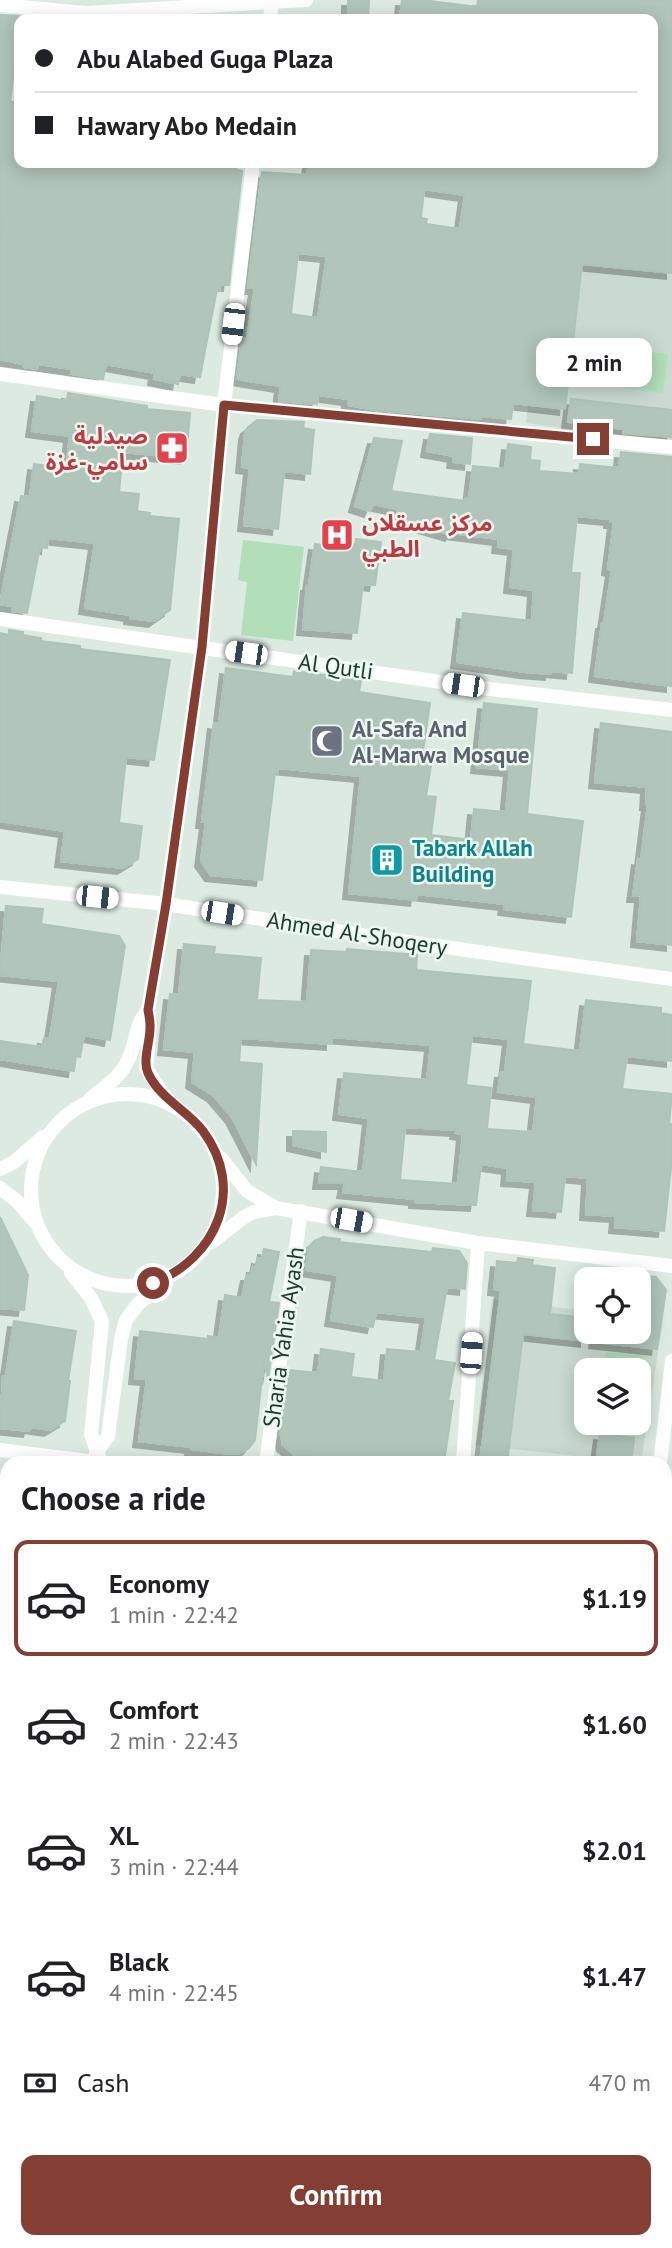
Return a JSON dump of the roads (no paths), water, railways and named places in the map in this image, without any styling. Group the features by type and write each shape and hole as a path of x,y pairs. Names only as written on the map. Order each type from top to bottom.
{"street":[{"path":"0,5 86,13 306,0"},
{"path":"252,168 224,405 202,647 166,904 148,1010 150,1026 146,1069 162,1093 200,1128 247,1191 276,1208"},
{"path":"0,374 224,405 672,447"},
{"name":"Al Qutli","path":"0,619 490,689 672,709"},
{"name":"Ahmed Al-Shoqery","path":"0,887 166,904 387,939 672,979"},
{"path":"0,1169 14,1162 119,1074 130,1058 139,1020 148,1010"},
{"path":"83,1105 106,1097 133,1094 161,1100 178,1109"},
{"path":"38,1227 31,1202 32,1173 41,1148 55,1127"},
{"path":"195,1258 216,1227 224,1198 221,1171 210,1141"},
{"path":"0,1188 18,1201 38,1227 49,1246 91,1298 102,1322 91,1434 99,1456"},
{"path":"102,1456 126,1320 138,1304 216,1238 254,1212 276,1208 301,1211 478,1243 672,1266"},
{"name":"Sharia Yahia Ayash","path":"267,1456 301,1211"},
{"path":"463,1456 478,1243"},
{"path":"59,1259 85,1277 114,1286 153,1283 176,1272"},
{"path":"661,1456 672,1361"},
{"path":"0,1450 55,1456"}],"place":[{"name":"صيدلية سامي-غزة","path":"172,448"},
{"name":"مركز عسقلان الطبي","path":"337,535"},
{"name":"Al-Safa And Al-Marwa Mosque","path":"327,741"},
{"name":"Tabark Allah Building","path":"387,860"}]}
